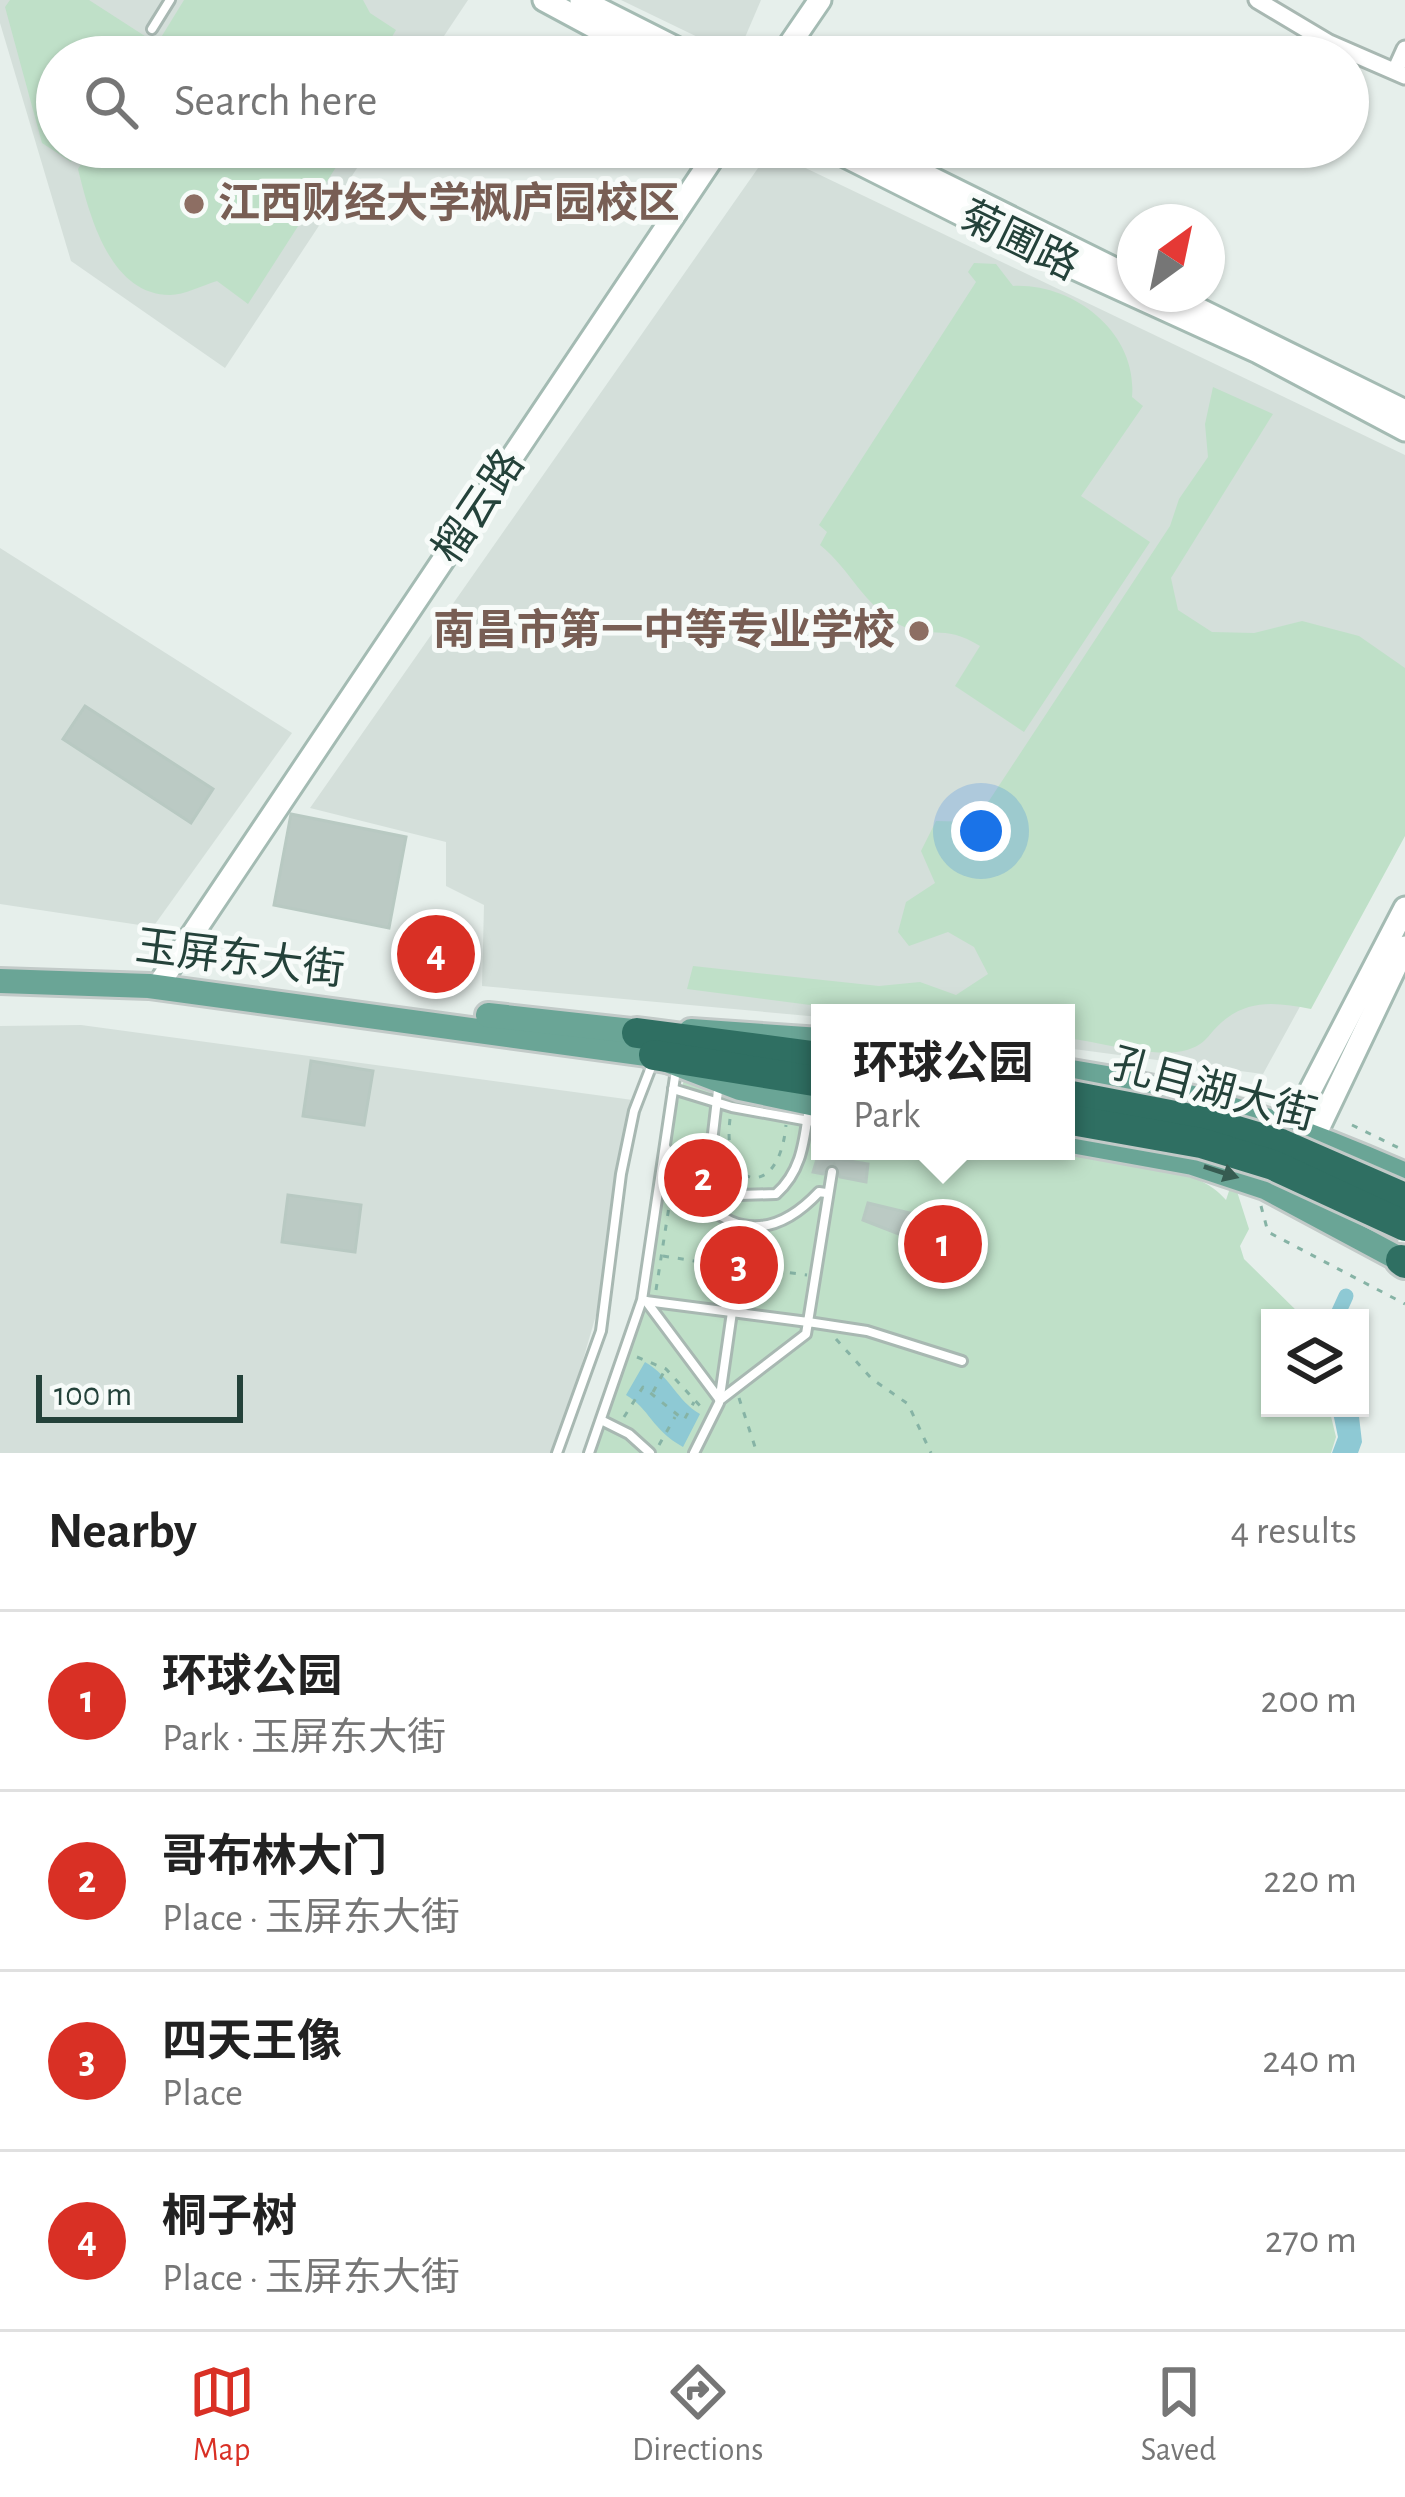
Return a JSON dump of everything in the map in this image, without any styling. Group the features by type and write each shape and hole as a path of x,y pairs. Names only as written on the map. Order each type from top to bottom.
{"highway":[{"path":"666,1057 811,1058"},
{"path":"666,1057 811,1106"},
{"name":"孔目湖大街","path":"1075,1097 1206,1122 1282,1144 1405,1198"},
{"name":"孔目湖大街","path":"1075,1121 1201,1142 1273,1165 1405,1226"}],"main road":[{"name":"玉屏东大街","path":"0,970 157,981 666,1057 717,1091 811,1106"},
{"name":"玉屏东大街","path":"0,982 157,981"},
{"name":"玉屏东大街","path":"666,1057 727,1029 811,1039"},
{"path":"1075,1073 1188,1096 1291,1126 1405,1175"},
{"path":"1075,1142 1193,1163 1265,1186 1404,1262"}],"street":[{"path":"544,0 611,36"},
{"path":"581,0 626,10 664,36"},
{"path":"780,36 803,0"},
{"path":"795,36 820,0"},
{"path":"1257,0 1317,36"},
{"path":"1369,60 1400,74 1405,49"},
{"name":"榴云路","path":"157,981 692,168"},
{"name":"榴云路","path":"157,981 706,168"},
{"name":"菊圃路","path":"869,168 1010,239 1258,352 1405,430"},
{"name":"菊圃路","path":"912,168 1117,269"},
{"path":"1204,312 1405,411"},
{"path":"1265,1186 1291,1126 1405,908"},
{"path":"1265,1186 1298,1168 1342,1087 1360,1033 1405,947"}],"lane":[{"path":"152,29 170,0"},
{"path":"589,1453 647,1301 665,1145 666,1057"},
{"path":"557,1453 601,1331 622,1174 666,1057"},
{"path":"717,1091 709,1168 715,1179 739,1195 776,1194 787,1185 811,1122"},
{"path":"665,1145 675,1167 712,1212 746,1226 783,1222 819,1192 826,1193"},
{"path":"720,1400 806,1334 832,1172"},
{"path":"647,1301 867,1331 962,1361"},
{"path":"647,1301 720,1400"},
{"path":"694,1453 720,1400 732,1312"},
{"path":"601,1420 652,1453"}],"path":[{"path":"730,1122 728,1154 733,1165 752,1175 771,1172 779,1165 785,1130"},
{"path":"1352,1125 1405,1151"},
{"path":"647,1301 661,1256 675,1167"},
{"path":"1265,1186 1261,1211 1268,1232 1405,1304"},
{"path":"745,1231 769,1248 773,1270 760,1293 734,1300 711,1287 704,1262 715,1240 745,1231"},
{"path":"661,1256 704,1262"},
{"path":"773,1270 814,1276"},
{"path":"824,1324 872,1379 908,1404 931,1453"},
{"path":"623,1356 648,1358 694,1402 714,1414"},
{"path":"653,1392 665,1371"},
{"path":"617,1428 643,1387 684,1420 694,1402"},
{"path":"735,1389 758,1453"},
{"path":"652,1453 676,1416"}],"shaded area":[{"name":"江西财经大学枫庐园校区","path":"0,0 468,0 444,36 36,36 36,144 0,23"},
{"path":"621,0 761,0 746,36 696,36"},
{"name":"江西财经大学枫庐园校区","path":"43,168 357,168 225,368 71,261"},
{"name":"南昌市第一中等专业学校","path":"758,168 806,168 1405,455 1405,815 1263,1074 1075,1049 1075,1004 811,1004 811,1016 482,986 484,905 446,886 446,842 310,808"},
{"path":"0,548 292,733 153,927 0,904"},
{"path":"81,1025 640,1101 614,1253 556,1453 0,1453 0,1026"}],"green space":[{"path":"10,0 89,0 145,36 36,36 36,121 5,7"},
{"path":"184,0 363,0 370,13 396,30 392,36 162,36"},
{"path":"335,168 248,304 217,281 170,295 131,282 105,248 78,169"},
{"path":"974,263 996,264 1013,286 1059,293 1098,317 1125,353 1132,397 1143,406 1081,496 1150,542 1024,732 955,686 980,646 955,635 910,630 887,617 820,545 827,532 819,525 976,282 968,272"},
{"path":"1213,387 1273,414 1171,578 1178,610 1212,632 1254,633 1302,621 1359,636 1405,668 1405,836 1311,1009 1276,1004 1243,1009 1194,1048 1159,1052 1075,1040 1075,1004 811,1005 687,989 693,966 879,986 920,982 956,995 988,974 974,947 948,932 909,946 898,932 906,902 935,883 921,851 936,821 975,822 1170,526 1179,499 1208,457 1205,424"},
{"path":"684,1080 739,1098 811,1111 811,1160 1075,1160 1075,1155 1098,1156 1154,1165 1198,1180 1226,1200 1233,1179 1249,1229 1240,1246 1244,1259 1295,1309 1261,1309 1261,1417 1331,1417 1336,1437 1331,1453 594,1453 648,1300 669,1134"}],"water":[{"path":"645,1362 700,1414 683,1447 626,1395"},
{"path":"1334,1417 1359,1417 1362,1442 1358,1453 1332,1453 1338,1437"}],"building":[{"path":"85,706 213,789 191,823 63,739"},
{"path":"291,814 406,837 389,928 274,905"},
{"path":"311,1061 373,1071 364,1125 303,1116"},
{"path":"817,1160 868,1164 866,1182 840,1177 834,1164 823,1174 813,1172"},
{"path":"288,1195 361,1205 355,1252 282,1242"},
{"path":"868,1203 935,1219 927,1245 863,1220"}],"waterway":[{"path":"1340,1309 1346,1296"}],"place":[{"name":"江西财经大学枫庐园校区","path":"194,204"},
{"name":"南昌市第一中等专业学校","path":"919,631"},
{"name":"桐子树","path":"436,954"},
{"name":"哥布林大门","path":"703,1178"},
{"name":"环球公园","path":"943,1244"},
{"name":"四天王像","path":"739,1265"}]}
